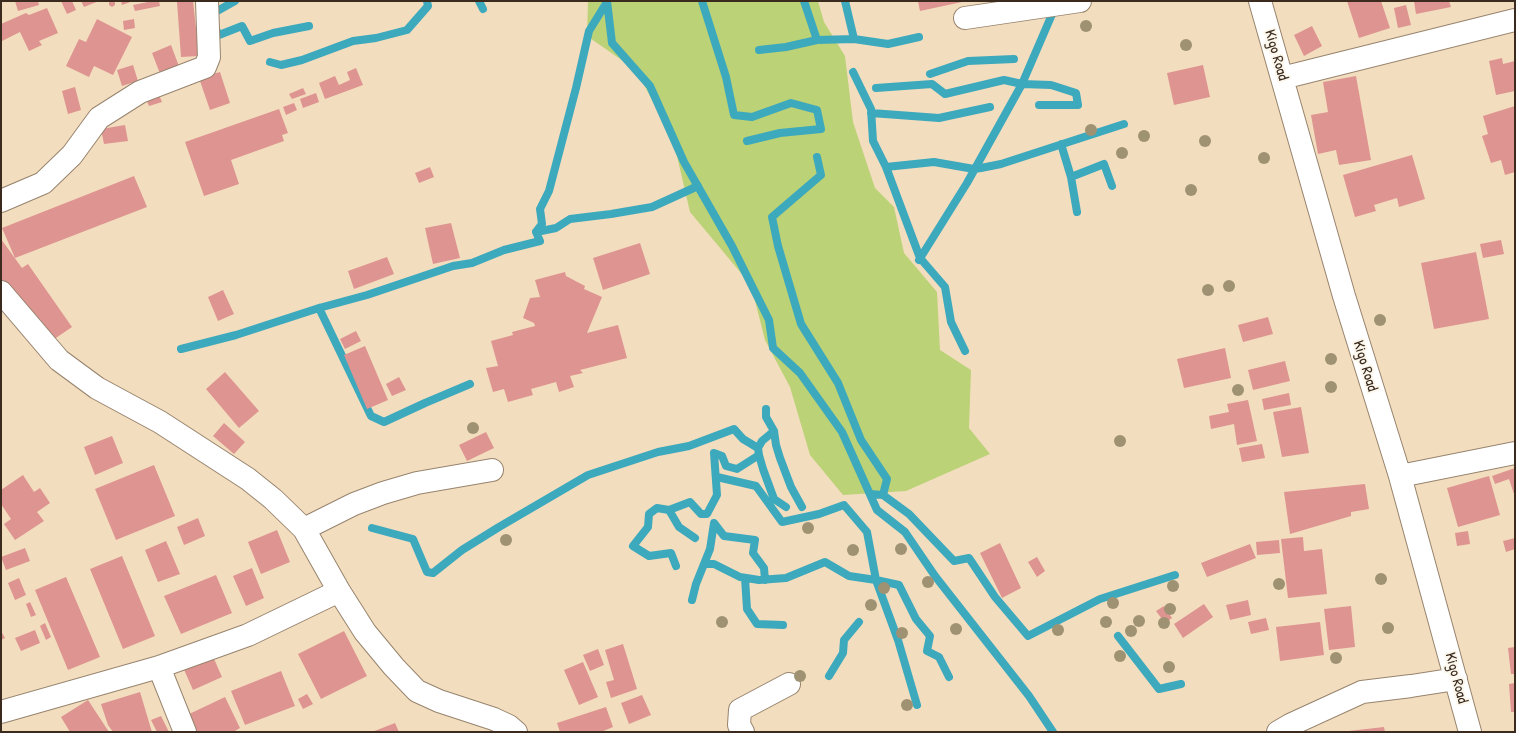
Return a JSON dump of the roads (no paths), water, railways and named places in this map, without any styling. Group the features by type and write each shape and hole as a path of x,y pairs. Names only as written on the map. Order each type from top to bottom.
{"street":[{"path":"1,201 43,183 72,155 99,118 140,92 205,67 209,57 207,1"},
{"path":"966,18 1080,1"},
{"name":"Kigo Road","path":"1260,1 1344,296 1400,476 1470,732"},
{"path":"1282,78 1515,20"},
{"path":"1,292 59,360 97,388 160,422 248,479 273,499 304,529 339,591 365,632 417,691 439,701 494,719 509,726 516,732"},
{"path":"1400,476 1515,453"},
{"path":"304,529 354,504 383,493 416,483 492,470"},
{"path":"1,712 159,667 248,635 339,591"},
{"path":"159,667 185,732"},
{"path":"1278,732 1362,692 1411,686 1456,678"},
{"path":"743,732 739,725 740,710 789,684"}],"waterway":[{"path":"210,15 235,1"},
{"path":"270,62 281,65 302,60 353,41 376,38 407,30 428,6 427,1"},
{"path":"479,1 483,9"},
{"path":"607,1 612,43 650,86 684,162 732,246 769,320 773,348 800,373 842,432 877,510 905,532 935,576 1029,696 1053,732"},
{"path":"702,1 726,77 734,115 752,117 791,103 817,110 821,129 780,133 747,141"},
{"path":"804,1 817,40"},
{"path":"845,1 854,39"},
{"path":"181,349 236,335 319,308 367,295 453,266 472,263 504,250 540,241 536,232 542,224 540,209 549,191 576,88 589,31 607,2"},
{"path":"919,260 967,183 1022,84 1053,12"},
{"path":"214,26 219,35 242,26 250,41 273,33 309,26"},
{"path":"759,50 786,47 817,40 854,39 888,44 919,37"},
{"path":"930,74 968,61 1014,59"},
{"path":"853,72 871,109 873,141 886,167 920,258 945,287 951,322 965,351"},
{"path":"876,88 932,84 945,94 1004,80 1022,84 1051,85 1076,93 1078,105 1039,105"},
{"path":"871,113 939,118 990,107"},
{"path":"886,167 934,162 974,169 981,168 1001,164 1124,124"},
{"path":"1061,144 1071,177 1077,212"},
{"path":"817,157 821,175 772,217 778,246 801,324 838,383 861,440 887,479 883,495"},
{"path":"1071,177 1104,164 1112,186"},
{"path":"536,232 556,228 570,219 652,207 698,186"},
{"path":"319,308 371,416 384,422 470,384"},
{"path":"766,409 766,417 774,431 780,458 791,487 802,507"},
{"path":"372,528 413,539 427,572 433,573 462,550 588,475 658,452 689,446 734,429 743,439 758,448"},
{"path":"676,566 671,553 649,556 633,546 648,527 649,514 657,508 669,510 690,502 701,514 707,514 717,495 714,453 722,456 726,466 737,469 759,455 758,448 762,441 774,431"},
{"path":"759,455 774,499 786,507"},
{"path":"717,477 756,486 782,522 819,514 844,505 867,532 876,580 898,640 917,705"},
{"path":"870,494 883,495 909,514 954,561 969,558 995,597 1028,636 1100,599 1175,575"},
{"path":"669,510 679,527 695,538"},
{"path":"692,600 696,584 710,549 714,523 724,536 755,540 753,553 764,568 765,580"},
{"path":"704,564 714,564 740,577 759,580 786,578 825,562 849,576 899,585 916,619 930,636 927,651 939,657 949,677"},
{"path":"745,578 747,609 757,624 783,625"},
{"path":"829,676 843,653 844,640 859,622"},
{"path":"1118,636 1159,689 1181,684"}]}
